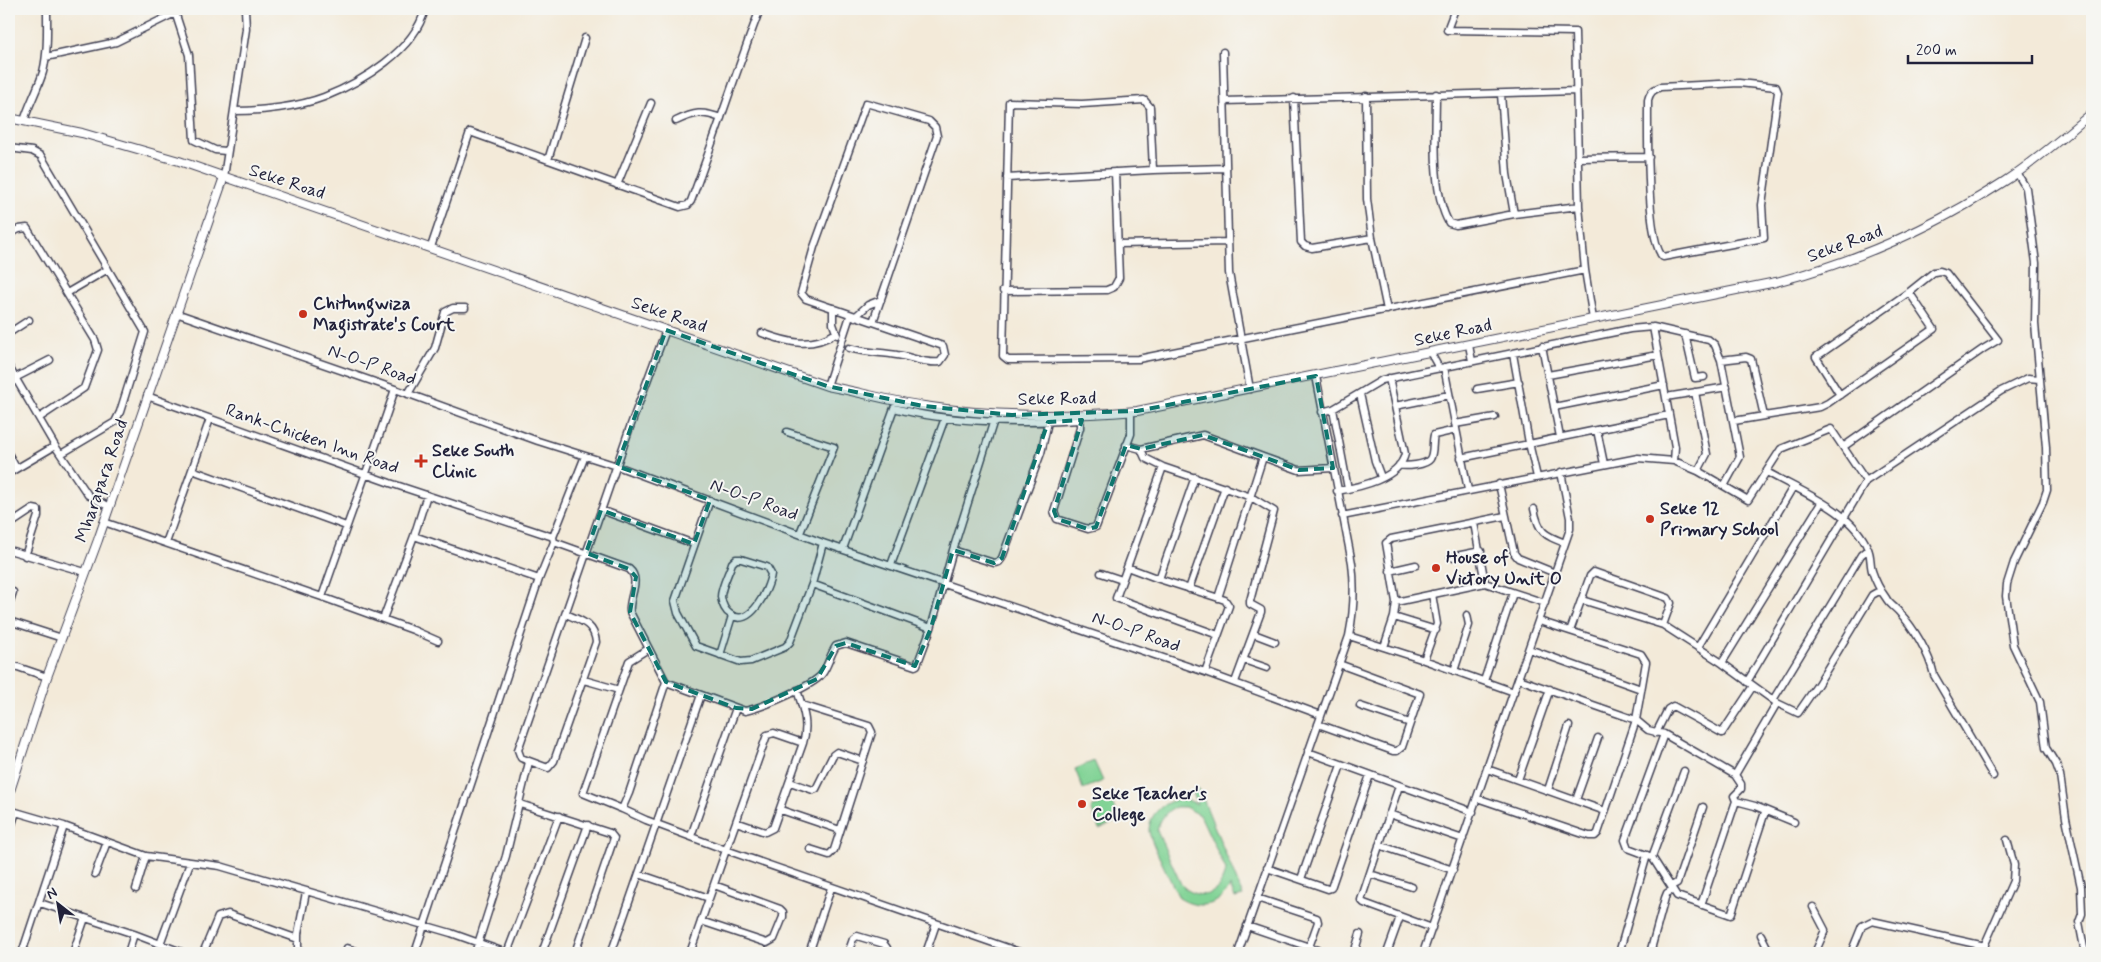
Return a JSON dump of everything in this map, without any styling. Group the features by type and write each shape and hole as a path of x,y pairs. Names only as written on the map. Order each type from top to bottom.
{"main road":[{"name":"Seke Road","path":"9,118 101,138 179,161 827,386 942,408 1012,415 1057,416 1137,411 1776,282 1816,272 1915,233 1952,214 2017,173 2092,113"},
{"name":"Mharapara Road","path":"9,794 224,177"}],"street":[{"path":"24,121 29,103 42,74 46,57 47,9"},
{"path":"224,177 226,151 246,29 245,9"},
{"path":"234,111 262,111 323,97 359,80 399,51 417,31 422,22 425,9"},
{"path":"431,248 470,132 680,207 688,205 760,9"},
{"path":"1454,9 1447,30 1575,32 1579,206 1585,270 1593,319"},
{"path":"46,57 116,42 174,11 189,54 194,140 215,150 226,151"},
{"path":"548,160 585,38"},
{"path":"1223,52 1227,242 1230,285 1250,389"},
{"path":"1739,83 1776,87 1778,92 1762,205 1764,238 1666,258 1663,257 1658,251 1654,228 1649,157 1648,100 1653,90 1660,87 1739,83"},
{"path":"1225,101 1575,91"},
{"path":"1436,94 1438,184 1449,223 1456,225 1514,214 1579,206"},
{"path":"1501,94 1507,174 1514,214"},
{"path":"1366,96 1367,194 1372,238 1387,310"},
{"path":"1294,98 1301,242 1305,246 1312,248 1372,238"},
{"path":"1153,170 1150,107 1144,100 1082,104 1009,102 1002,353 1008,360 1138,359 1585,270"},
{"path":"617,185 651,103"},
{"path":"849,348 870,353 896,355 931,363 940,362 944,359 945,349 943,346 853,316 803,297 801,290 866,103 929,121 935,127 937,136 873,322"},
{"path":"676,121 698,112 706,112 721,118"},
{"path":"9,148 32,151 41,156 145,332 120,412 115,422 61,454"},
{"path":"1577,158 1649,157"},
{"path":"1007,178 1226,168"},
{"path":"1003,291 1107,290 1114,287 1119,278 1115,172"},
{"path":"2017,173 2026,188 2036,263 2035,324 2046,447 2047,490 2014,562 2007,584 2006,596 2013,644 2040,702 2046,748 2056,764 2060,775 2066,818 2081,887 2082,914 2079,922 2085,953"},
{"path":"9,234 19,229 27,228 95,340 98,350 84,388 39,418"},
{"path":"1118,244 1227,242"},
{"path":"67,294 108,269"},
{"path":"1840,395 1816,357 1910,292 1934,272 1946,273 1998,340 1843,447"},
{"path":"1734,421 1820,407 1840,395 1934,328 1910,292"},
{"path":"827,386 841,343 853,316 868,305 881,300"},
{"path":"408,394 436,348 446,312 453,308 465,308"},
{"path":"832,308 836,334 841,343"},
{"name":"N-O-P Road","path":"176,313 538,441 617,466 823,543 1234,682 1321,715"},
{"path":"9,333 29,320"},
{"path":"1652,327 1675,447 1674,461"},
{"path":"1322,412 1333,409 1379,381 1389,378 1513,354 1542,346 1630,329 1652,327 1712,342 1721,360 1740,457 1724,486"},
{"path":"566,614 590,625 595,633 596,642 584,680 552,764 548,768 521,758 518,750 666,330"},
{"path":"762,333 781,340 805,344 815,343 836,334"},
{"path":"1685,334 1695,378 1704,377"},
{"path":"1468,345 1472,361"},
{"path":"1542,346 1560,437"},
{"path":"1430,352 1441,367 1449,395 1468,490"},
{"path":"1513,354 1537,477"},
{"path":"1548,375 1658,354"},
{"path":"1721,360 1746,357 1751,359 1764,416"},
{"path":"15,378 50,360"},
{"path":"9,367 55,446 88,495 109,508"},
{"path":"1238,953 1349,636 1354,606 1352,563 1316,376"},
{"path":"1337,491 1371,484 1399,466 1405,454 1389,378"},
{"path":"1765,812 1730,915 1677,896 1649,856 1628,848 1625,840 1668,709 1673,706 1722,733 1866,481 2001,391 2028,378 2039,380"},
{"path":"1477,389 1519,382"},
{"path":"1554,407 1664,385"},
{"path":"1666,397 1726,387"},
{"path":"322,597 346,526 367,474 395,389"},
{"path":"1696,392 1707,454 1698,471"},
{"path":"1360,394 1374,461 1382,477"},
{"path":"1395,406 1449,395"},
{"name":"Rank-Chicken Inn Road","path":"147,396 553,539 629,569 633,572 635,579 629,605 630,612 648,649"},
{"path":"843,549 894,408 945,418 1048,422 1080,420 1080,428 1054,511 1057,519 1088,529 1096,526 1131,434 1131,416"},
{"path":"1333,409 1348,489"},
{"path":"1462,458 1669,415"},
{"path":"1399,466 1428,460 1431,457 1434,435 1455,427 1495,417"},
{"path":"891,565 945,418"},
{"path":"166,543 210,419"},
{"path":"994,420 953,550 931,628 917,665 915,666 846,643 836,646 820,676 797,690 752,710 745,711 666,682 648,649 629,661 583,793 622,808 646,820 656,822 726,850 1022,953"},
{"path":"953,550 994,563 999,562 1002,558 1041,453 1048,422"},
{"path":"1342,516 1638,458 1674,461 1698,471 1748,500 1781,448 1831,429 1866,481"},
{"path":"1597,430 1604,464"},
{"path":"787,432 834,447 800,533"},
{"path":"1126,445 1140,449 1203,435 1299,470 1333,468"},
{"path":"9,473 55,446"},
{"path":"1140,449 1145,458 1163,467 1225,487 1272,508 1274,513 1250,601 1250,604 1261,610 1261,612 1234,682"},
{"path":"9,455 16,468"},
{"path":"415,953 539,579 585,456"},
{"path":"1218,598 1263,457"},
{"path":"1163,467 1116,598 1218,635"},
{"path":"192,470 346,526"},
{"path":"1423,953 1566,543 1570,524 1561,472"},
{"path":"1767,472 1845,517 1858,532 1868,550 1872,570 1886,600 1899,611 1917,638 1932,665 1934,675 1994,776"},
{"path":"1159,579 1195,477"},
{"path":"1499,484 1512,548 1518,558 1555,573"},
{"path":"1190,590 1225,487"},
{"path":"1698,647 1793,487"},
{"path":"383,619 427,495"},
{"path":"710,500 676,596 676,607 696,646 741,662 748,662 785,647 792,638 812,584 823,543"},
{"path":"1722,663 1821,503"},
{"path":"9,525 33,509 38,510 38,516 25,556"},
{"path":"1534,509 1538,526 1545,535 1566,543"},
{"path":"601,510 694,544"},
{"path":"1384,647 1394,616 1396,602 1385,546 1388,540 1505,516"},
{"path":"104,522 322,597 438,641"},
{"path":"1474,523 1485,583"},
{"path":"414,536 539,579"},
{"path":"9,550 85,572"},
{"path":"1735,775 1775,702 1861,555 1868,550"},
{"path":"1451,557 1480,551"},
{"path":"741,559 767,567 771,572 771,577 757,608 747,616 732,616 724,606 721,595 734,561 741,559"},
{"path":"1390,571 1416,565"},
{"path":"1127,567 1190,590 1225,600 1229,606 1204,672"},
{"path":"1570,631 1593,572 1668,598 1671,603 1663,625"},
{"path":"1101,573 1122,580"},
{"path":"1396,602 1485,583 1546,602"},
{"path":"812,584 931,628"},
{"path":"1582,600 1663,625 1722,663 1775,702 1798,713 1818,684 1872,595 1881,590"},
{"path":"9,604 13,592"},
{"path":"1484,681 1513,593"},
{"path":"1424,660 1436,630 1437,620 1432,594"},
{"path":"1454,671 1469,625 1467,615"},
{"path":"720,655 732,616"},
{"path":"1394,616 1436,630"},
{"path":"9,621 62,638"},
{"path":"1477,798 1592,837 1598,833 1636,720 1646,662 1643,656 1539,621"},
{"path":"1254,634 1275,642"},
{"path":"1349,636 1514,692"},
{"path":"1529,649 1641,689"},
{"path":"1244,660 1266,668"},
{"path":"9,664 48,678"},
{"path":"1318,724 1397,751 1402,747 1420,694 1339,664"},
{"path":"1519,679 1636,720 1648,730 1660,734 1735,775 1741,784 1741,789 1734,796 1736,802 1701,905"},
{"path":"584,680 618,690"},
{"path":"622,808 629,793 666,682"},
{"path":"1518,780 1550,689"},
{"path":"736,822 768,832 773,828 781,810 807,730 797,690"},
{"path":"613,953 613,948 701,695"},
{"path":"802,705 869,726 872,736 834,850 830,854 810,849"},
{"path":"1360,706 1410,723"},
{"path":"691,836 736,708"},
{"path":"1548,790 1569,726"},
{"path":"690,953 767,735 774,733 804,743"},
{"path":"1576,800 1598,738"},
{"path":"790,782 813,790 816,789 833,756 837,752 863,761"},
{"path":"1308,752 1473,812"},
{"path":"475,953 480,942 520,804 529,762"},
{"path":"1301,879 1342,765"},
{"path":"1487,769 1605,811"},
{"path":"1619,953 1649,856 1684,771"},
{"path":"1267,868 1328,889 1333,885 1370,776"},
{"path":"1399,786 1361,898 1362,902 1432,928"},
{"path":"1736,802 1755,806 1765,812 1794,822"},
{"path":"520,804 588,825 610,833 614,838 574,953"},
{"path":"1650,953 1665,898 1677,883 1703,807"},
{"path":"9,810 64,826 146,856 220,866 480,942 507,953 559,816"},
{"path":"781,810 840,830"},
{"path":"9,833 16,812"},
{"path":"1389,814 1463,839"},
{"path":"542,953 588,825"},
{"path":"22,953 64,826"},
{"path":"1981,953 2014,881 2014,865 2007,840"},
{"path":"95,874 106,842"},
{"path":"1379,845 1453,870"},
{"path":"136,889 146,856"},
{"path":"160,944 190,863"},
{"path":"639,874 709,898"},
{"path":"1370,874 1412,888"},
{"path":"701,921 767,943 774,940 784,917 780,909 714,886"},
{"path":"809,953 831,888"},
{"path":"298,953 298,939 306,892"},
{"path":"1258,898 1316,918 1318,922 1309,947"},
{"path":"40,903 134,934 184,953"},
{"path":"1813,907 1825,930 1815,953"},
{"path":"203,953 218,917 228,914 298,939"},
{"path":"1387,953 1400,917"},
{"path":"73,953 85,918"},
{"path":"1851,953 1862,926 1872,921 1985,946"},
{"path":"926,953 936,924"},
{"path":"1247,926 1327,953"},
{"path":"128,953 134,934"},
{"path":"1354,953 1360,934"},
{"path":"1761,935 1770,953"},
{"path":"848,953 854,938 858,936 884,944 887,948 887,953"},
{"path":"1000,953 1002,946"},
{"path":"347,948 362,953"}],"highlighted area":[{"path":"666,330 827,386 923,406 1012,415 1137,411 1316,376 1333,468 1299,470 1203,435 1141,449 1126,445 1096,527 1088,529 1057,519 1054,511 1082,420 1048,422 1002,558 994,563 953,550 931,628 915,666 846,643 836,646 817,679 752,709 736,708 666,682 630,612 636,577 629,569 586,553 601,510 694,544 710,500 617,466"}],"green space":[{"path":"1094,761 1103,781 1083,789 1075,769"},
{"path":"1199,789 1243,896 1235,898 1230,886 1226,893 1214,902 1201,905 1186,902 1179,898 1162,863 1150,836 1149,827 1151,820 1161,807 1172,801 1184,800 1197,804 1193,792","holes":["1176,807 1185,807 1200,815 1226,870 1222,882 1216,889 1206,895 1196,894 1181,884 1157,831 1166,813"]},
{"path":"1111,800 1119,820 1099,829 1091,808"}],"place":[{"name":"Chitungwiza Magistrate's Court","path":"303,314"},
{"name":"Seke South Clinic","path":"421,461"},
{"name":"Seke 12 Primary School","path":"1650,519"},
{"name":"House of Victory Unit O","path":"1436,568"},
{"name":"Seke Teacher's College","path":"1082,804"}]}
